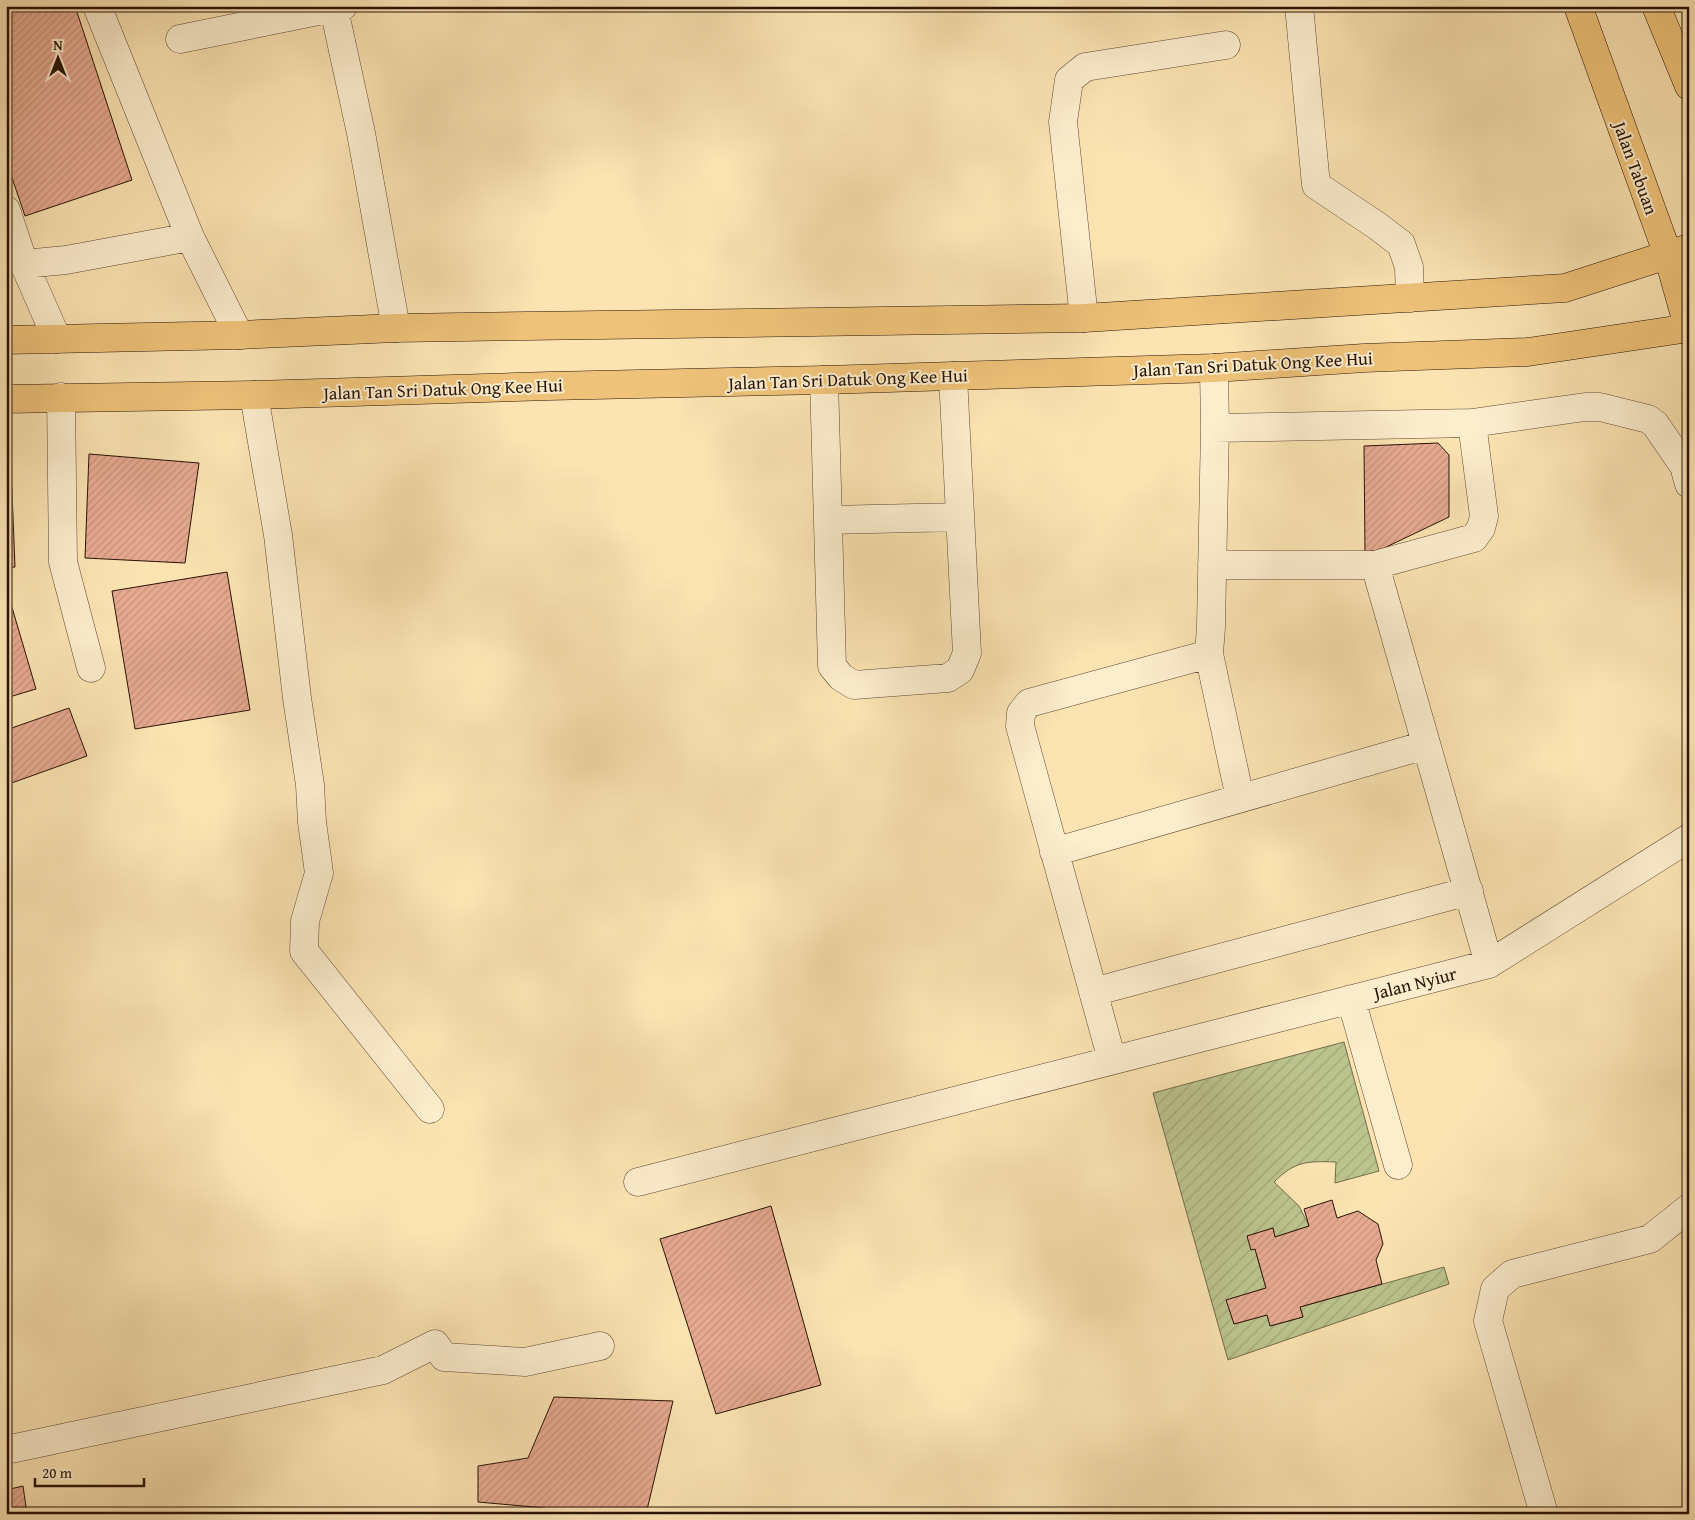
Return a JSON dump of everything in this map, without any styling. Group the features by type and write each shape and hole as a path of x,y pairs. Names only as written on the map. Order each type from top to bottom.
{"main road":[{"name":"Jalan Tabuan","path":"1578,6 1678,252 1689,329"},
{"path":"1656,6 1688,80"},
{"path":"6,340 239,335 396,328 1084,318 1565,288 1678,252"},
{"name":"Jalan Tan Sri Datuk Ong Kee Hui","path":"6,399 254,395 1214,368 1364,358 1528,352 1689,329"}],"street":[{"path":"97,6 190,238 239,335"},
{"path":"1299,6 1316,185 1401,244 1409,267 1410,298"},
{"path":"180,39 339,7 396,328"},
{"path":"1084,318 1062,122 1069,80 1085,67 1226,45"},
{"path":"6,210 24,264 57,339"},
{"path":"24,264 66,260 190,238"},
{"path":"1214,368 1216,428 1209,654 1240,798"},
{"path":"824,380 832,666 841,677 854,685 948,678 960,670 967,653 952,376"},
{"path":"254,395 278,535 297,698 310,785 312,822 319,873 305,921 304,951 430,1110"},
{"path":"61,397 64,562 91,668"},
{"path":"1216,428 1472,423 1585,407 1600,407 1648,419 1655,424 1684,466 1689,484"},
{"path":"1212,565 1375,565 1474,538 1481,528 1484,516 1472,423"},
{"path":"828,520 960,517"},
{"path":"1375,565 1489,964"},
{"path":"1112,1060 1020,726 1021,713 1029,704 1209,654"},
{"path":"1054,852 1426,745"},
{"name":"Jalan Nyiur","path":"638,1182 1489,964 1689,838"},
{"path":"1093,992 1469,892"},
{"path":"1351,999 1398,1165"},
{"path":"1544,1514 1488,1322 1495,1289 1512,1274 1650,1239 1689,1208"},
{"path":"6,1450 383,1370 435,1344 444,1357 525,1362 600,1346"}],"green space":[{"path":"1344,1042 1379,1171 1335,1183 1336,1162 1309,1162 1288,1170 1274,1182 1299,1206 1309,1226 1275,1237 1273,1228 1247,1236 1255,1249 1266,1288 1227,1300 1234,1324 1267,1315 1271,1326 1303,1317 1300,1307 1444,1267 1449,1284 1228,1360 1153,1093"}],"building":[{"path":"6,6 75,6 132,180 25,216 6,160"},
{"path":"6,440 10,440 15,567 6,568"},
{"path":"1438,443 1449,455 1449,517 1380,550 1365,552 1364,446"},
{"path":"89,454 199,463 185,563 85,558"},
{"path":"227,572 250,710 135,729 112,591"},
{"path":"11,604 36,689 6,698 6,605"},
{"path":"69,708 87,756 6,785 6,730"},
{"path":"1332,1200 1337,1218 1358,1211 1378,1224 1383,1244 1376,1260 1382,1284 1300,1307 1303,1317 1270,1326 1267,1315 1234,1324 1226,1300 1266,1288 1255,1249 1251,1250 1247,1236 1273,1228 1275,1237 1309,1226 1304,1209"},
{"path":"771,1206 821,1385 716,1414 660,1239"},
{"path":"554,1397 673,1401 646,1514 543,1514 545,1508 478,1502 478,1466 528,1458"},
{"path":"23,1486 27,1514 6,1514 6,1490"}]}
